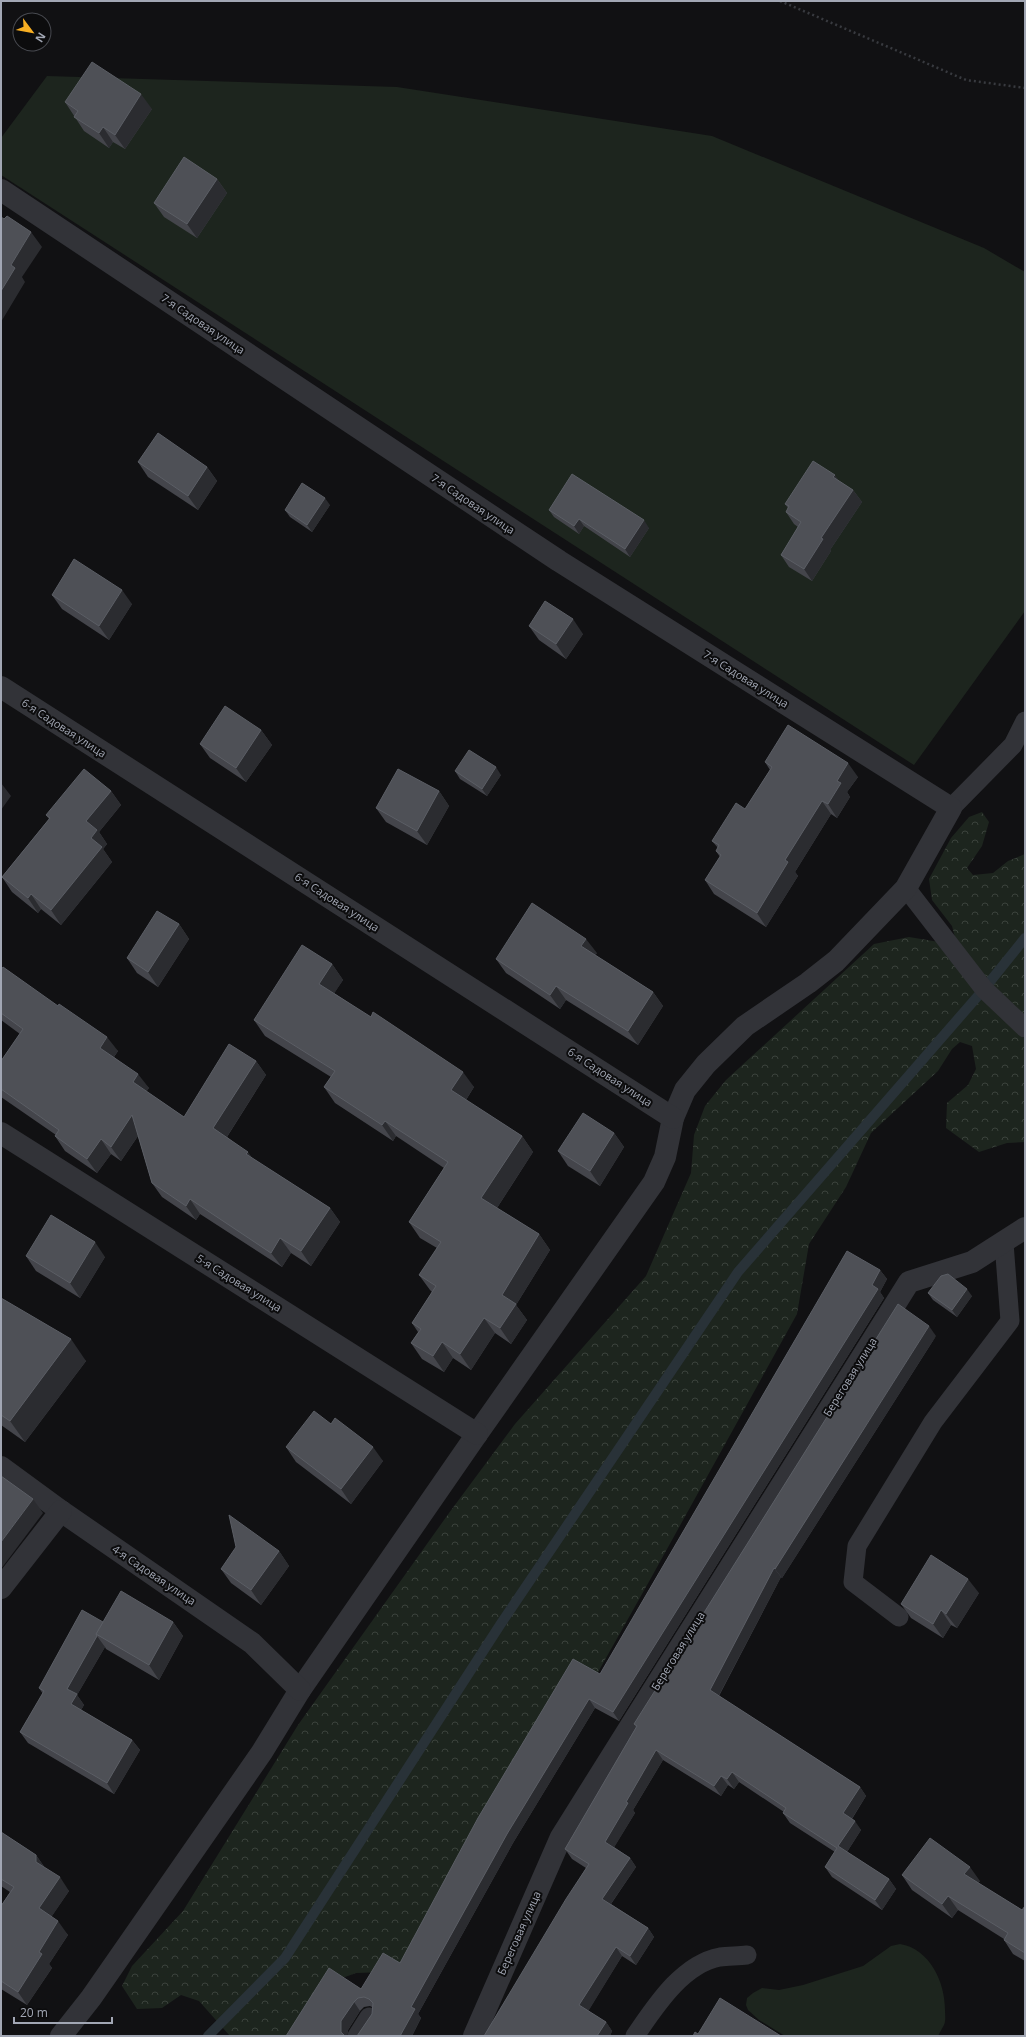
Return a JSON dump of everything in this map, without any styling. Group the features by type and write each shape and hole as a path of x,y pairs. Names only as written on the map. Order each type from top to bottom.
{"street":[{"name":"7-я Садовая улица","path":"1,190 559,561 951,808"},
{"name":"6-я Садовая улица","path":"1,687 673,1118"},
{"path":"61,2036 91,1998 262,1752 300,1690 654,1182 665,1157 673,1118 685,1090 706,1064 745,1026 808,983 836,961 906,888 951,808"},
{"name":"5-я Садовая улица","path":"1,1132 477,1434"},
{"path":"1004,1243 1025,1228"},
{"name":"Береговая улица","path":"474,2036 561,1837 909,1282 972,1262 1004,1243"},
{"name":"4-я Садовая улица","path":"1,1467 61,1511 252,1643 300,1690"},
{"path":"1,1588 61,1511"}],"lane":[{"path":"951,808 1013,745 1025,721"},
{"path":"906,888 984,989 1025,1028"},
{"path":"899,1617 853,1582 857,1546 933,1422 1010,1321 1004,1243"},
{"path":"635,2036 661,1997 689,1970 718,1958 748,1955"},
{"path":"357,2036 369,2016"}],"path":[{"path":"780,1 966,80 1025,88"}],"green space":[{"path":"47,76 397,87 712,136 984,248 1025,272 1025,611 914,765 1,175 1,138"},
{"path":"982,812 989,822 982,846 967,868 973,875 993,873 1008,861 1025,854 1025,1017 1015,1030 1025,1039 1025,1142 1007,1143 979,1152 946,1128 947,1103 968,1085 976,1069 972,1046 960,1042 952,1049 938,1071 871,1133 846,1187 809,1244 797,1314 651,1578 570,1722 411,1958 384,1972 356,1973 318,1987 325,2036 230,2036 199,2001 181,1995 162,2008 137,2009 122,1986 132,1966 183,1911 298,1725 449,1513 515,1424 646,1276 691,1173 694,1135 705,1106 726,1080 874,944 909,937 957,945 952,926 932,900 929,879 951,838 969,817"},
{"path":"900,1944 911,1947 920,1952 934,1968 939,1978 944,1999 945,2022 938,2036 785,2036 759,2020 748,2010 746,2005 747,1998 762,1988 779,1990 803,1985 863,1966 891,1946"}],"building":[{"path":"92,62 141,94 115,135 103,127 99,133 74,117 78,111 65,102"},
{"path":"184,157 217,179 187,224 154,203"},
{"path":"7,216 31,232 11,265 15,268 1,291 1,217 4,219"},
{"path":"158,433 207,467 188,496 138,462"},
{"path":"813,461 835,475 833,477 853,490 821,538 823,539 804,569 781,555 801,522 786,512 789,506 785,504"},
{"path":"572,474 644,520 625,549 579,519 574,526 549,510"},
{"path":"302,483 325,498 307,525 285,510"},
{"path":"74,559 122,590 99,626 52,595"},
{"path":"545,601 573,619 556,644 529,626"},
{"path":"225,706 261,730 236,768 200,744"},
{"path":"788,725 848,763 837,781 841,783 828,804 822,801 785,860 788,862 757,913 705,880 721,855 716,851 719,845 712,841 736,803 745,809 772,767 765,762"},
{"path":"469,750 496,767 482,789 455,771"},
{"path":"84,769 111,791 86,821 97,830 91,838 102,847 51,910 31,894 28,898 2,877 50,818 46,815"},
{"path":"398,769 439,791 417,831 376,808"},
{"path":"532,903 586,939 581,946 653,992 628,1031 556,986 550,995 496,959"},
{"path":"157,911 179,924 148,972 127,958"},
{"path":"302,945 332,964 319,984 371,1017 373,1012 463,1072 451,1090 522,1136 481,1198 539,1234 502,1295 516,1304 500,1328 484,1318 460,1354 442,1342 433,1356 411,1343 421,1329 412,1323 436,1286 419,1275 441,1242 409,1222 448,1162 385,1121 382,1125 324,1087 335,1071 254,1020"},
{"path":"3,967 58,1006 59,1004 107,1037 100,1048 138,1074 133,1082 184,1117 229,1044 256,1061 213,1128 248,1152 246,1154 330,1208 301,1251 280,1238 271,1253 190,1199 186,1206 152,1183 132,1115 111,1147 101,1139 87,1159 55,1136 59,1130 1,1089 1,1061 23,1029 1,1013 1,970"},
{"path":"583,1113 614,1133 590,1171 558,1151"},
{"path":"51,1215 95,1242 70,1283 26,1256"},
{"path":"847,1251 880,1270 872,1285 878,1289 613,1712 589,1699 507,1834 411,2007 415,2009 400,2036 357,2036 372,2014 373,2003 364,1997 358,1998 354,2002 341,2021 341,2032 345,2036 286,2036 329,1968 361,1989 383,1953 400,1963 478,1818 573,1659 600,1674"},
{"path":"948,1274 967,1289 952,1310 928,1293 941,1276"},
{"path":"1,1298 71,1339 10,1421 1,1415"},
{"path":"898,1304 929,1326 775,1569 774,1568 710,1690 860,1787 843,1813 855,1821 838,1846 889,1879 875,1900 825,1867 837,1848 783,1813 786,1808 732,1772 727,1779 721,1776 714,1786 656,1750 626,1802 628,1803 605,1842 630,1858 602,1899 648,1928 630,1956 616,1947 579,2005 606,2022 597,2036 484,2036 566,1899 589,1864 565,1849 637,1726 634,1724"},
{"path":"314,1411 331,1424 335,1418 373,1447 341,1489 286,1447"},
{"path":"1,1476 33,1499 1,1542"},
{"path":"229,1515 279,1551 251,1590 221,1569 236,1547"},
{"path":"931,1555 968,1579 946,1614 941,1610 933,1624 901,1604"},
{"path":"121,1591 173,1622 149,1665 96,1634"},
{"path":"82,1610 103,1622 96,1634 97,1636 67,1689 77,1694 71,1704 132,1740 107,1783 20,1732 44,1691 39,1688"},
{"path":"1,1832 36,1855 36,1862 60,1877 39,1908 58,1921 39,1952 42,1954 18,1992 1,1981 1,1906 14,1887 1,1879"},
{"path":"930,1838 970,1867 964,1874 1022,1910 1025,1906 1025,1953 1004,1940 1008,1933 948,1896 942,1904 902,1875"},
{"path":"720,1998 781,2036 693,2036 695,2032 698,2034"}],"waterway":[{"path":"208,2036 285,1958 500,1625 738,1272 984,989 1025,938"}]}
